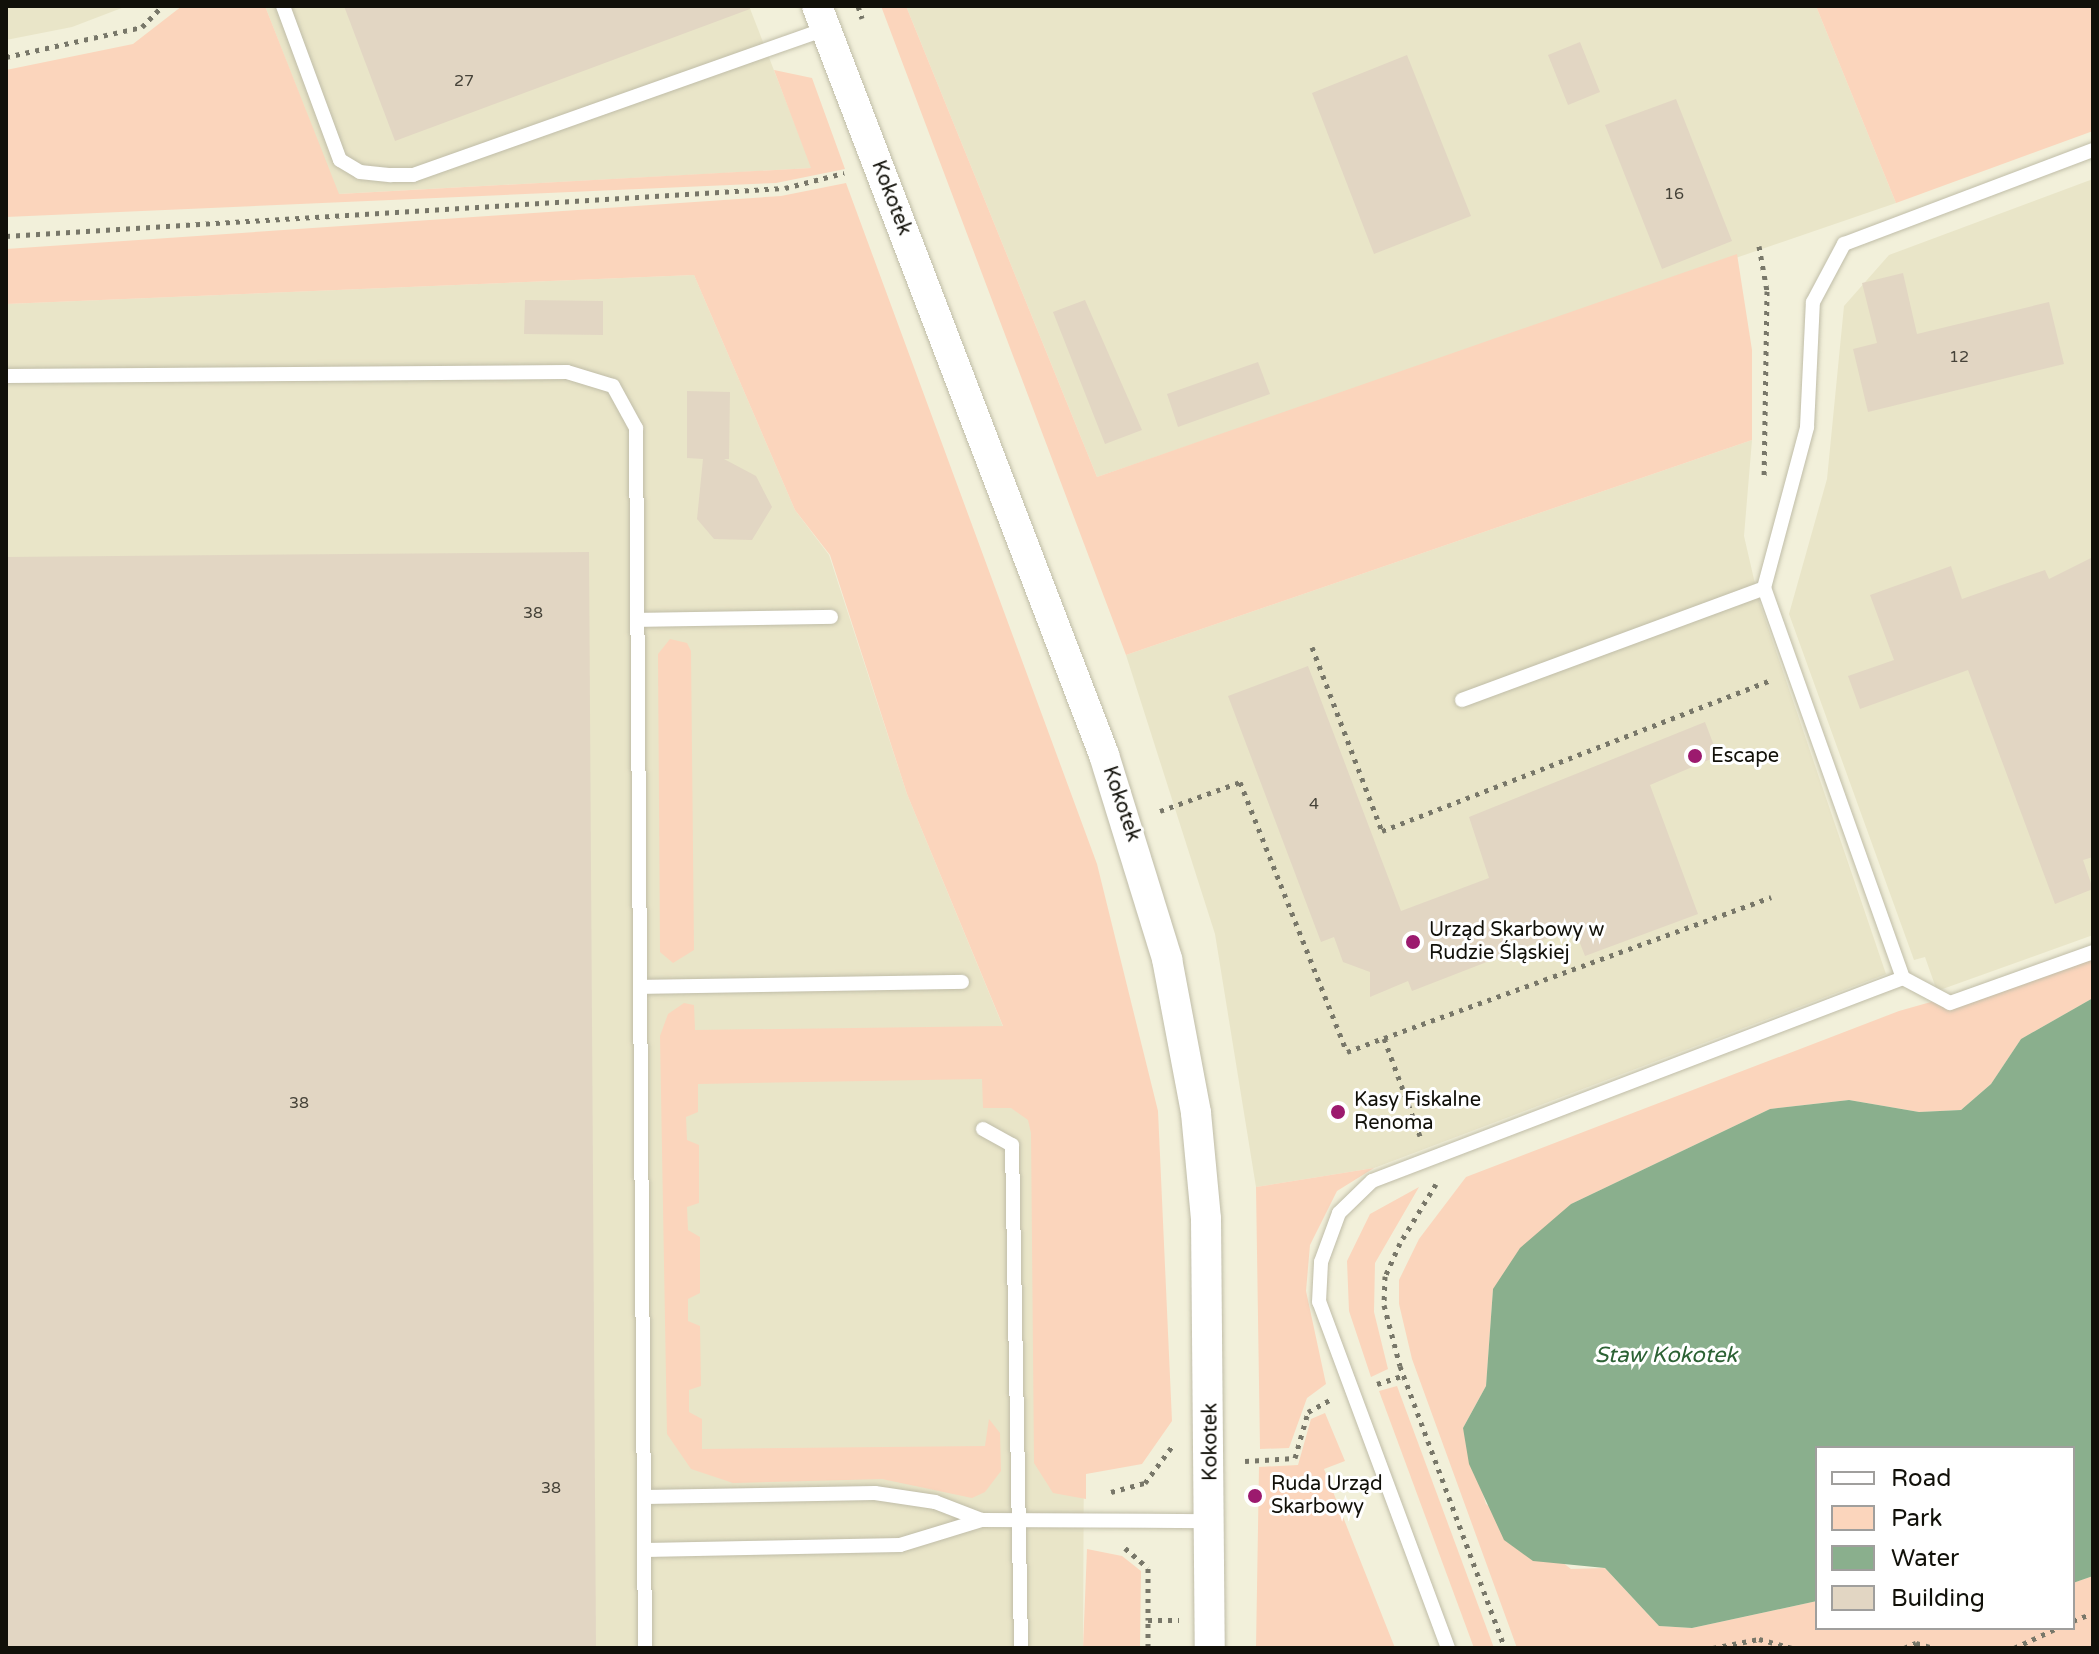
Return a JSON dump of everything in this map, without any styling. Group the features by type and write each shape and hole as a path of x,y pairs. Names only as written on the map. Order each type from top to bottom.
{"street":[{"name":"Kokotek","path":"821,17 1104,755 1150,891 1176,998 1202,1164 1210,1277 1210,1648"}],"lane":[{"path":"283,6 340,160 360,172 391,175 413,175 821,17"},
{"path":"2093,150 1844,244 1813,302 1807,427 1764,588 1903,978 1950,1003 2093,952"},
{"path":"6,376 567,372 613,386 636,428 645,1648"},
{"path":"1462,700 1764,588"},
{"path":"638,620 831,617"},
{"path":"1448,1648 1319,1302 1321,1262 1339,1213 1372,1181 1903,978"},
{"path":"641,987 962,982"},
{"path":"983,1129 1012,1145 1021,1648"},
{"path":"645,1497 901,1494 982,1520 1211,1521"},
{"path":"645,1550 900,1545 982,1520"}],"path":[{"path":"6,57 142,27 162,6"},
{"path":"6,236 785,188 830,173 853,174 848,159"},
{"path":"1759,246 1768,340 1762,492 1779,535"},
{"path":"1312,647 1382,831 1794,671"},
{"path":"1160,811 1240,782 1347,1052 1771,897"},
{"path":"1384,1038 1436,1185 1400,1243 1385,1276 1384,1305 1400,1366 1505,1648"},
{"path":"1148,1620 1148,1568 1131,1550 1108,1544 1108,1492 1145,1483 1177,1436"},
{"path":"1245,1461 1288,1460"},
{"path":"2014,1648 2053,1630"},
{"path":"1713,1648 1759,1639 1792,1648"},
{"path":"1904,1648 1933,1648"}],"shaded area":[{"path":"6,6 127,6 72,27 6,40"},
{"path":"265,6 749,6 812,168 338,194"},
{"path":"906,6 1816,6 1896,203 1097,477"},
{"path":"2093,179 2093,935 1937,991 1925,957 1914,960 1789,614 1827,479 1844,306 1889,255"},
{"path":"694,275 795,510 829,555 907,794 1049,1138 1084,1434 1083,1648 6,1648 6,304"},
{"path":"1752,440 1744,536 1759,601 1886,974 1374,1168 1256,1187 1215,934 1126,655"}],"green space":[{"path":"182,6 265,6 339,194 811,168 774,70 812,78 845,169 776,183 6,217 6,70 133,44"},
{"path":"881,6 906,6 1097,477 1737,254 1752,350 1752,440 1126,655"},
{"path":"1816,6 2093,6 2093,131 1896,203"},
{"path":"846,183 1097,864 1158,1111 1172,1421 1142,1464 1086,1474 1086,1499 1053,1493 1034,1463 1031,1133 1028,1120 1011,1108 983,1108 982,1079 698,1084 698,1112 686,1117 687,1140 699,1145 699,1203 687,1207 688,1230 700,1237 700,1293 688,1299 688,1321 700,1326 701,1386 689,1390 689,1412 702,1419 702,1449 985,1446 989,1419 1000,1433 1001,1471 985,1492 972,1498 882,1479 733,1483 691,1469 667,1434 660,1036 668,1014 684,1003 694,1005 695,1030 1003,1026 907,794 830,555 795,510 694,275 6,304 6,249 781,196"},
{"path":"670,639 687,643 691,651 694,950 673,963 660,952 658,654"},
{"path":"2093,956 2093,998 2021,1039 1991,1084 1961,1110 1919,1112 1849,1100 1770,1109 1571,1204 1493,1289 1486,1386 1463,1428 1486,1504 1571,1569 1605,1568 1659,1626 1692,1628 1815,1601 1815,1630 2075,1630 2075,1582 2093,1576 2093,1648 1517,1648 1412,1359 1399,1304 1399,1280 1419,1239 1466,1177 1899,1011"},
{"path":"1374,1168 1337,1191 1310,1245 1306,1291 1326,1384 1307,1398 1289,1448 1260,1449 1256,1187"},
{"path":"1419,1187 1375,1263 1374,1312 1388,1369 1371,1377 1349,1311 1347,1261 1370,1214"},
{"path":"1397,1386 1494,1648 1474,1648 1379,1391"},
{"path":"1325,1413 1345,1461 1324,1469 1395,1648 1256,1648 1259,1467 1298,1465 1311,1419"},
{"path":"1087,1549 1122,1556 1141,1571 1140,1648 1083,1648"}],"water":[{"name":"Staw Kokotek","path":"2093,998 2093,1576 2075,1582 2075,1446 1815,1446 1815,1601 1692,1628 1659,1626 1605,1568 1533,1561 1504,1540 1469,1464 1463,1428 1486,1386 1493,1289 1520,1248 1571,1204 1770,1109 1849,1100 1919,1112 1961,1110 1991,1084 2021,1039"}],"building":[{"path":"344,6 749,6 750,9 395,141"},
{"path":"1580,42 1600,92 1568,105 1548,55"},
{"path":"1407,55 1471,216 1374,254 1312,93"},
{"path":"1676,99 1732,241 1662,269 1605,125"},
{"path":"1903,273 1917,334 2049,302 2064,364 1868,412 1853,349 1877,343 1862,283"},
{"path":"525,300 603,301 603,335 524,334"},
{"path":"1085,300 1142,430 1105,444 1053,312"},
{"path":"1258,362 1270,394 1178,427 1167,394"},
{"path":"687,391 730,392 729,459 724,459 756,476 772,507 752,540 714,539 697,519 703,459 687,458"},
{"path":"589,552 596,1648 6,1648 6,557"},
{"path":"2093,557 2093,857 2083,860 2093,889 2055,904 1968,670 1860,709 1848,676 1894,660 1870,595 1951,566 1962,599 2045,570 2049,579"},
{"path":"1308,666 1401,911 1489,878 1469,817 1705,722 1718,756 1650,785 1698,914 1585,956 1574,928 1412,991 1408,981 1370,997 1370,972 1343,962 1334,937 1321,942 1228,696"}],"place":[{"name":"Escape","path":"1695,756"},
{"name":"Urząd Skarbowy w Rudzie Śląskiej","path":"1413,942"},
{"name":"Kasy Fiskalne Renoma","path":"1338,1112"},
{"name":"Ruda Urząd Skarbowy","path":"1255,1496"}]}
